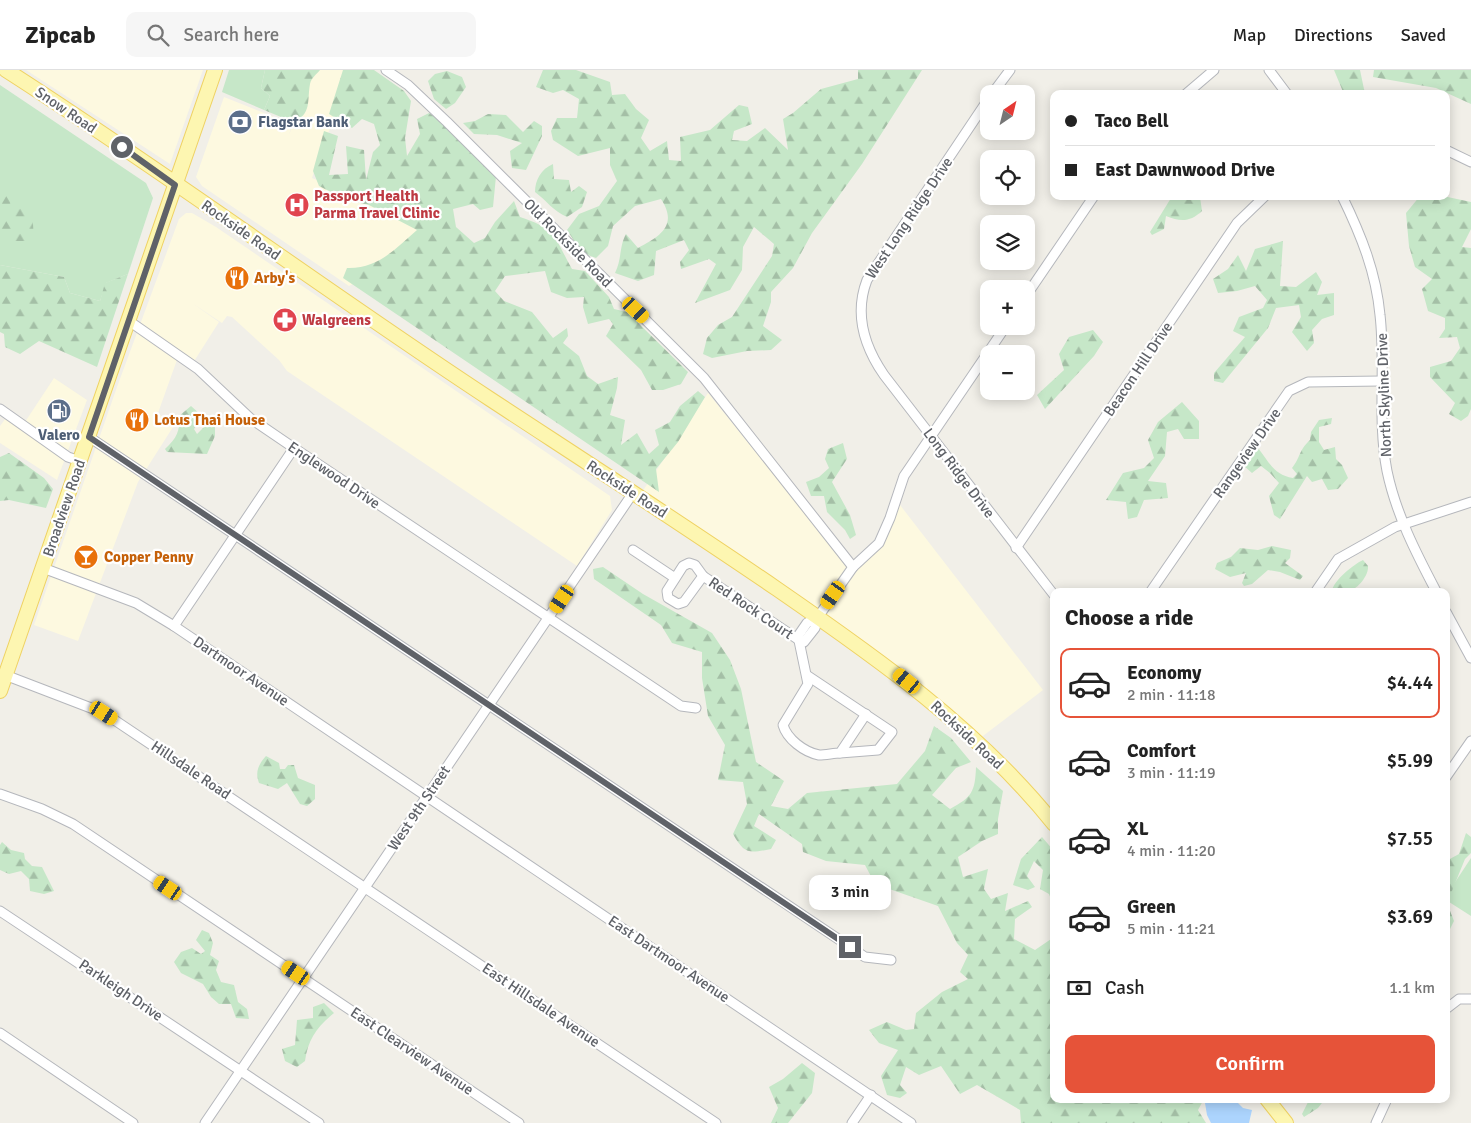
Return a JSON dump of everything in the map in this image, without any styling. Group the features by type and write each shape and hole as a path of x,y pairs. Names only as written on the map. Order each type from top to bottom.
{"main road":[{"name":"Snow Road","path":"6,70 175,185"},
{"name":"Broadview Road","path":"0,691 215,70"},
{"name":"Rockside Road","path":"175,185 479,392 818,617 891,669 938,706 994,758 1050,820"},
{"path":"1270,1103 1286,1123"}],"street":[{"name":"Old Rockside Road","path":"386,70 408,85 447,122 704,378 854,566"},
{"path":"999,85 1010,70"},
{"path":"1191,90 1214,70"},
{"path":"1269,70 1284,90"},
{"name":"West Long Ridge Drive","path":"867,348 861,297 867,280 980,111"},
{"path":"1450,152 1471,162"},
{"path":"1035,283 1091,200"},
{"name":"Beacon Hill Drive","path":"1016,548 1237,223 1261,200"},
{"name":"North Skyline Drive","path":"1344,200 1371,260 1381,316 1382,434 1388,472 1403,524 1435,588"},
{"name":"Englewood Drive","path":"129,321 198,369 250,418 681,706 696,708"},
{"path":"808,676 892,732 878,750 819,755 803,748 786,734 782,725 808,684 808,676 799,640 804,642 815,628 818,617 854,566 879,543 904,476 1000,335"},
{"name":"Long Ridge Drive","path":"867,348 884,375 1050,590"},
{"name":"Rangeview Drive","path":"1153,588 1289,392 1308,382 1381,381"},
{"path":"0,409 68,457 80,461"},
{"path":"89,437 866,957 891,960"},
{"path":"174,626 294,448"},
{"name":"West 9th Street","path":"205,1123 633,493"},
{"path":"1318,588 1338,559 1403,524 1471,502"},
{"path":"633,550 675,578 667,591 668,598 678,604 684,602 703,576"},
{"name":"Red Rock Court","path":"675,578 683,566 689,563 695,565 703,576 799,640"},
{"name":"Dartmoor Avenue","path":"43,568 122,597 174,626 426,796"},
{"path":"1450,619 1471,658"},
{"name":"Hillsdale Road","path":"6,675 104,713 365,887"},
{"path":"840,753 866,714"},
{"path":"1450,771 1471,741"},
{"name":"East Clearview Avenue","path":"0,794 42,809 73,824 520,1123"},
{"name":"East Dartmoor Avenue","path":"426,796 911,1123"},
{"name":"East Hillsdale Avenue","path":"365,887 716,1123"},
{"name":"Parkleigh Drive","path":"0,911 319,1123"},
{"path":"1450,1006 1459,998 1471,999"},
{"path":"0,1033 133,1123"},
{"path":"852,1123 871,1095"},
{"path":"1376,1123 1385,1103"}],"shaded area":[{"path":"26,70 203,70 170,164"},
{"path":"312,70 355,70 321,150 312,178 347,192 424,233 390,265 349,286 202,186 196,177 224,97 292,124 289,135"},
{"path":"186,213 192,213 216,227 610,496 612,510 577,566 287,371 279,360 232,317 227,316 222,323 192,303 219,322 191,366 178,357 158,413 173,427 138,482 78,641 34,625 117,387 179,219"},
{"path":"54,378 87,400 57,480 0,443 0,426 8,415 23,425"},
{"path":"708,393 853,572 882,546 900,505 1043,690 979,739 642,492"}],"green space":[{"path":"229,70 265,70 261,88 270,96 264,110 222,92"},
{"path":"265,70 320,70 311,82 308,106 299,119 293,122 264,110 270,96 261,88"},
{"path":"343,70 374,70 404,91 411,101 405,138 407,156 420,134 417,119 429,113 469,139 497,166 493,207 480,210 473,204 453,209 456,227 474,243 485,238 495,222 514,201 520,217 549,230 572,269 585,271 609,297 614,309 627,312 688,372 681,384 663,390 652,390 641,370 606,336 613,324 609,319 588,324 583,307 584,297 567,298 551,292 545,271 505,276 495,291 504,301 532,312 553,338 567,328 568,336 563,343 579,356 587,376 598,384 618,377 610,415 625,420 621,445 637,433 649,454 659,445 655,430 670,422 680,406 698,391 705,397 678,442 656,469 659,492 343,278 347,268 368,265 377,261 393,251 417,230 369,205 347,200 319,186 313,171 324,131 338,136 329,175 348,174 346,146 364,150 366,180 373,152 380,145 374,124 362,119 352,128 329,114"},
{"path":"543,70 576,70 610,82 612,95 625,94 636,109 649,120 641,138 650,151 667,141 669,160 681,161 680,137 710,130 739,105 748,107 752,124 734,131 732,140 747,141 765,128 788,150 783,119 821,89 858,79 858,70 922,70 862,164 812,233 793,268 771,292 771,302 763,326 782,340 771,350 747,351 712,358 703,354 707,338 718,325 732,317 772,256 774,244 754,227 743,247 742,270 730,290 695,303 716,264 709,259 681,269 680,262 689,250 684,240 656,251 654,275 638,281 615,273 626,234 638,248 654,239 664,229 668,216 661,199 635,206 613,226 608,246 596,258 582,253 567,230 579,214 599,206 617,181 610,165 610,148 578,156 553,140 551,131 557,118 577,118 579,99 563,90 553,93 536,87"},
{"path":"1334,70 1360,70 1364,90 1342,90"},
{"path":"1374,70 1471,70 1471,104 1450,94 1450,90 1440,90 1373,77"},
{"path":"447,71 462,77 466,87 455,103 446,109 434,99 428,81 435,74"},
{"path":"0,85 146,183 153,198 128,274 106,283 100,301 70,293 64,277 0,265"},
{"path":"488,114 506,115 523,132 534,121 542,126 542,136 526,170 512,168 510,151 522,143 497,135 474,134 463,123 475,121"},
{"path":"553,164 554,179 569,180 571,192 579,186 587,192 582,207 567,217 554,209 535,192 536,183 540,175"},
{"path":"0,180 13,181 9,196 11,207 29,207 34,241 14,241 0,235"},
{"path":"1450,198 1471,202 1471,229 1462,247 1471,248 1471,409 1468,416 1461,421 1449,414 1455,403 1430,377 1430,367 1451,361 1460,348 1457,337 1439,338 1445,329 1445,318 1428,311 1422,289 1432,279 1415,267 1409,246 1406,213 1417,200 1450,200"},
{"path":"1170,200 1200,200 1202,211 1193,217 1185,220 1166,216 1164,229 1152,235 1150,232"},
{"path":"1283,241 1280,286 1296,287 1316,272 1322,282 1317,295 1334,293 1334,315 1322,319 1312,330 1314,343 1307,351 1292,332 1301,317 1299,305 1276,308 1268,328 1223,383 1214,381 1214,373 1245,337 1233,331 1239,317 1263,308 1267,300 1255,286 1237,291 1218,293 1213,279 1228,269 1238,255 1246,271 1255,249"},
{"path":"0,265 64,277 70,293 100,301 105,283 128,274 97,367 39,341 20,354 5,347 4,334 0,332"},
{"path":"1093,330 1103,342 1094,356 1045,409 1037,395 1064,370 1059,354 1069,337"},
{"path":"1182,402 1199,421 1199,439 1184,439 1178,429 1167,432 1165,456 1148,481 1166,483 1168,498 1144,500 1137,517 1128,519 1126,502 1106,500 1123,473 1144,468 1154,458 1148,440 1158,422"},
{"path":"191,406 201,415 194,429 197,434 204,427 215,426 215,436 207,454 167,452 165,449 175,438 178,430 179,416"},
{"path":"1332,418 1331,424 1319,427 1319,442 1324,450 1335,447 1336,459 1342,465 1348,478 1338,489 1328,490 1322,479 1312,482 1307,476 1280,519 1274,515 1269,496 1279,483 1261,466 1252,473 1244,466 1251,451 1258,448 1276,471 1293,478 1297,474 1292,468 1303,447 1310,440 1311,432 1319,420"},
{"path":"843,443 847,459 832,482 850,515 856,535 850,539 845,530 827,512 824,496 811,496 806,482 819,477 829,468 825,459 828,449"},
{"path":"9,453 44,478 53,489 46,508 9,500 0,501 0,457"},
{"path":"1272,546 1291,550 1290,558 1285,563 1303,576 1300,580 1280,572 1268,570 1252,584 1244,586 1242,583 1246,573 1230,577 1215,569 1217,563 1231,557 1240,548 1258,550"},
{"path":"1363,560 1368,566 1365,577 1359,585 1355,588 1333,588 1336,582"},
{"path":"603,567 643,594 712,633 730,660 741,689 756,762 784,781 771,806 788,809 807,793 897,784 925,751 934,726 951,738 971,762 956,768 932,795 950,809 957,805 971,793 975,782 976,767 1003,791 998,819 998,834 982,841 958,857 963,877 988,869 984,889 991,899 1008,893 1005,911 1028,901 1032,907 1015,919 1014,939 1035,950 1050,940 1050,1103 1202,1103 1198,1110 1206,1123 1021,1123 1020,1110 977,1085 960,1094 941,1066 919,1075 906,1067 900,1085 907,1093 900,1098 887,1095 881,1076 898,1050 879,1043 869,1030 887,1022 906,1030 914,1029 916,1013 942,992 968,979 960,972 968,955 957,943 938,906 875,884 865,865 826,861 803,852 802,844 759,814 754,826 776,840 771,849 752,852 741,846 733,834 747,804 743,782 718,780 725,745 708,716 702,678 702,652 672,643 661,625 594,579 593,569"},
{"path":"266,756 279,763 280,769 285,769 288,765 294,765 298,778 315,785 315,799 307,806 300,804 287,783 278,789 259,783 258,769"},
{"path":"1466,833 1471,837 1471,853 1465,859 1450,896 1450,859 1459,854"},
{"path":"1042,837 1050,846 1050,897 1040,889 1043,870 1034,861 1027,876 1035,887 1028,890 1013,885 1021,859"},
{"path":"2,842 11,850 24,853 25,859 32,866 42,867 54,891 44,894 30,891 29,879 21,871 9,874 0,870 0,845"},
{"path":"1471,858 1471,916 1450,903 1450,890"},
{"path":"1450,911 1454,921 1450,929"},
{"path":"202,930 209,933 213,943 210,955 219,961 216,970 221,982 234,985 238,1002 247,1009 249,1019 236,1018 231,1004 219,1004 211,997 203,984 181,973 174,962 181,952 192,948 201,954 205,951 196,940"},
{"path":"324,1003 334,1013 314,1034 308,1046 305,1061 297,1067 285,1061 282,1049 295,1045 297,1020 313,1018 313,1007"},
{"path":"802,1063 815,1073 812,1093 788,1123 771,1123 778,1108 769,1087 783,1079"},
{"path":"1308,1103 1322,1103 1318,1108 1304,1117 1302,1114"}],"water":[{"path":"1205,1103 1238,1103 1243,1108 1252,1110 1249,1123 1211,1123 1207,1115"}],"place":[{"name":"Flagstar Bank","path":"240,122"},
{"name":"Passport Health Parma Travel Clinic","path":"297,205"},
{"name":"Arby's","path":"237,278"},
{"name":"Walgreens","path":"285,320"},
{"name":"Valero","path":"59,411"},
{"name":"Lotus Thai House","path":"137,420"},
{"name":"Copper Penny","path":"86,557"}],"route":[{"path":"122,147 175,185 89,437 850,947"}]}
